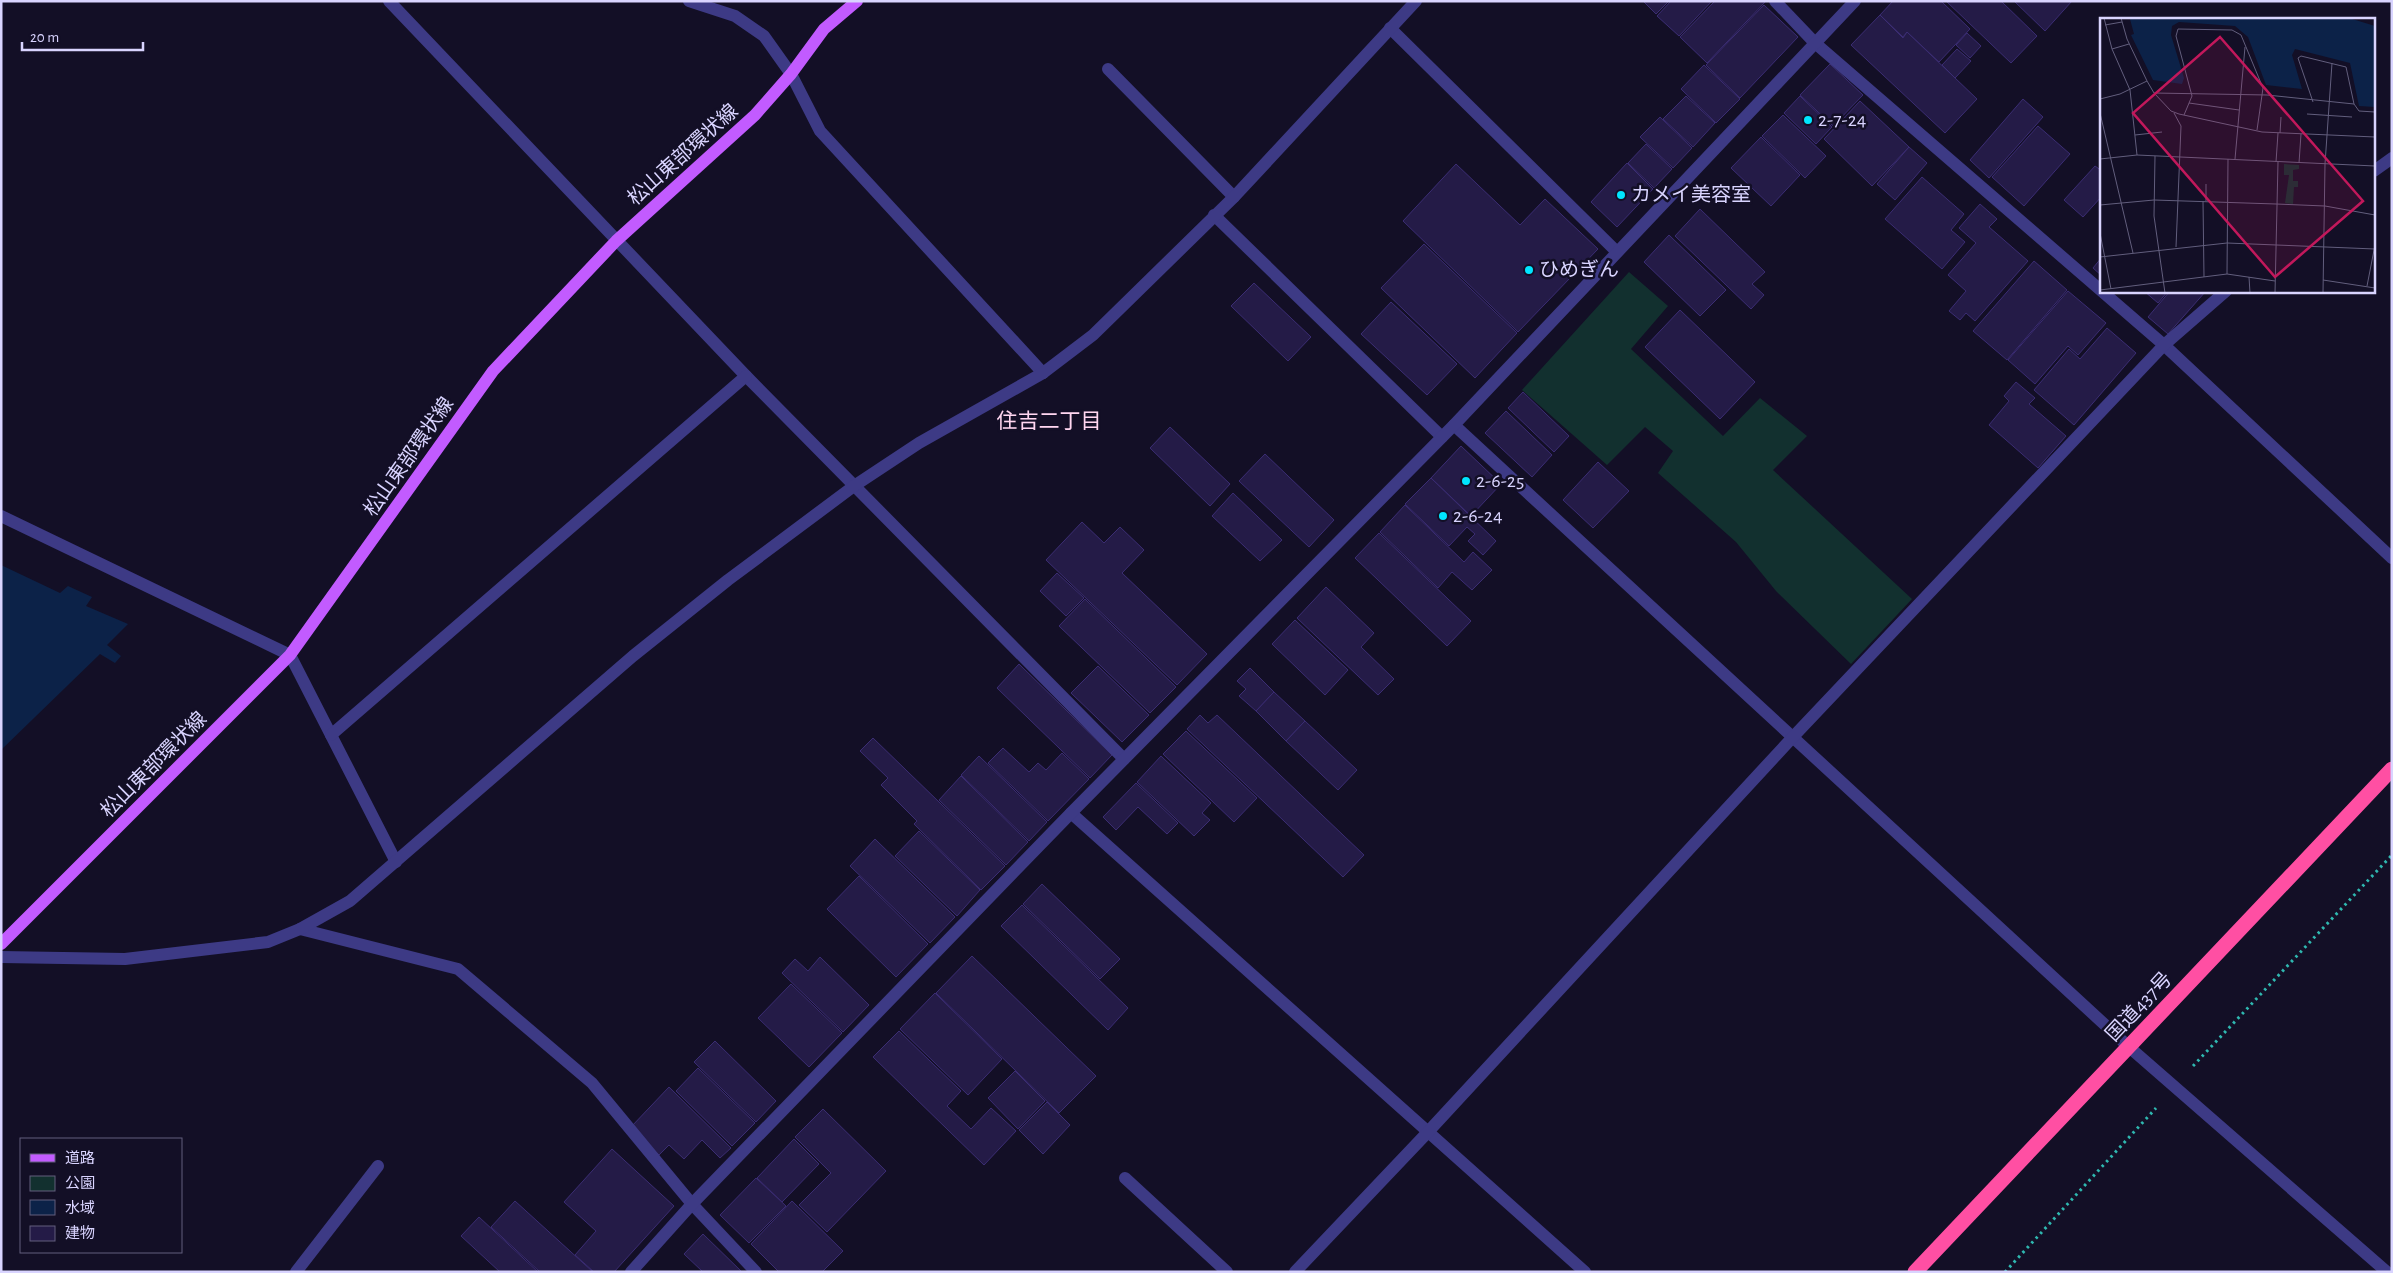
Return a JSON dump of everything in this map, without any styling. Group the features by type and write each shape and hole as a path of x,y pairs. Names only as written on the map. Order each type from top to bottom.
{"highway":[{"name":"国道437号","path":"1915,1272 2392,769"}],"main road":[{"name":"松山東部環状線","path":"1,944 290,655 493,371 616,241 755,115 791,74 824,29 857,1"}],"street":[{"path":"389,1 746,376 1124,759"},
{"path":"689,1 735,16 764,36 791,74 820,131 1042,374"},
{"path":"1,957 125,959 268,942 300,929 350,901 633,656 728,580 854,486 919,444 1042,374 1093,334 1234,197 1416,1"},
{"path":"1774,1 1816,43 2100,289"},
{"path":"631,1272 692,1204 1071,813 1454,425 1855,1"},
{"path":"1390,28 1618,252"},
{"path":"1108,70 1234,197"},
{"path":"2376,170 2392,158"},
{"path":"1214,216 1442,437"},
{"path":"2103,292 2164,345 2392,558"},
{"path":"1295,1272 1427,1133 1792,738 2164,345 2225,292"},
{"path":"331,735 746,376"},
{"path":"1454,425 2129,1047 2387,1272"},
{"path":"1,516 290,655 396,862"},
{"path":"1071,813 1427,1133 1585,1272"},
{"path":"300,929 458,969 592,1083 692,1204 756,1272"},
{"path":"296,1272 378,1166"},
{"path":"1125,1178 1227,1272"}],"path":[{"path":"2191,1068 2392,855"},
{"path":"2005,1272 2159,1104"}],"green space":[{"path":"1629,272 1668,306 1631,349 1723,436 1760,398 1807,436 1773,470 1912,599 1851,664 1776,591 1736,542 1658,473 1673,451 1645,427 1607,465 1522,390"}],"water":[{"path":"1,565 60,593 68,586 92,597 86,606 128,624 107,645 121,656 115,663 100,654 1,750"}],"building":[{"path":"1643,1 1669,1 1656,14"},
{"path":"1671,1 1712,1 1679,36 1657,16"},
{"path":"1715,1 1766,1 1707,63 1680,37"},
{"path":"1893,1 1941,1 1970,29 1939,62 1907,32 1903,37 1880,15"},
{"path":"1946,1 2001,1 2037,36 2011,63"},
{"path":"2014,1 2072,1 2045,31"},
{"path":"1764,5 1798,37 1740,98 1706,65"},
{"path":"1880,15 1903,38 1907,32 1977,99 1945,133 1851,45"},
{"path":"1967,33 1981,46 1970,58 1956,45"},
{"path":"1957,49 1971,61 1955,78 1942,65"},
{"path":"1830,64 1863,95 1833,126 1800,95"},
{"path":"1704,65 1740,99 1716,123 1681,89"},
{"path":"1686,96 1715,123 1693,147 1663,119"},
{"name":"2-7-24","path":"1800,96 1832,127 1816,144 1784,113"},
{"path":"2023,99 2043,117 1989,178 1970,160"},
{"path":"1860,101 1909,147 1872,186 1824,139"},
{"path":"1783,115 1826,156 1805,178 1762,136"},
{"path":"1660,117 1692,148 1673,168 1640,137"},
{"path":"2038,126 2070,154 2024,206 1992,177"},
{"path":"1761,137 1800,175 1771,206 1731,168"},
{"path":"1646,144 1672,169 1654,188 1628,163"},
{"path":"1909,147 1927,163 1895,200 1877,184"},
{"path":"1627,163 1653,189 1617,227 1591,202"},
{"path":"1456,164 1520,225 1545,199 1598,249 1518,332 1403,221"},
{"path":"2095,166 2100,170 2100,198 2083,217 2064,200"},
{"path":"1922,177 1964,214 1951,230 1965,242 1942,269 1885,219"},
{"path":"1980,204 1997,219 1989,227 2028,261 1975,321 1966,313 1960,320 1949,311 1966,291 1948,275 1976,243 1959,228"},
{"path":"1700,209 1765,272 1752,284 1764,295 1751,309 1675,236"},
{"path":"1669,235 1726,290 1700,316 1644,262"},
{"path":"1424,244 1517,333 1475,378 1381,288"},
{"path":"2100,259 2100,274 2093,268"},
{"path":"2034,261 2067,290 2007,360 1973,331"},
{"path":"1254,283 1311,337 1288,361 1231,306"},
{"path":"2068,291 2106,323 2078,355 2068,346 2035,384 2008,360"},
{"path":"2145,292 2167,292 2158,303"},
{"path":"2169,292 2205,292 2168,334 2148,317"},
{"path":"1391,302 1457,364 1427,395 1361,334"},
{"path":"1680,310 1755,382 1720,419 1645,347"},
{"path":"2107,328 2136,353 2074,425 2034,390 2069,349 2080,359"},
{"path":"2016,382 2035,398 2029,404 2066,436 2038,468 1989,425 2009,401 2004,396"},
{"path":"1523,392 1569,436 1554,452 1508,408"},
{"path":"1506,411 1552,455 1532,477 1485,433"},
{"path":"1170,427 1230,484 1210,506 1150,448"},
{"name":"2-6-25","path":"1461,446 1501,484 1471,516 1431,478"},
{"path":"1265,454 1334,520 1309,547 1239,481"},
{"path":"1598,462 1629,491 1593,528 1563,500"},
{"name":"2-6-24","path":"1431,478 1496,541 1483,555 1468,541 1475,534 1467,527 1449,546 1405,504"},
{"path":"1233,493 1282,540 1260,561 1212,516"},
{"path":"1405,505 1464,562 1473,552 1492,570 1472,590 1452,572 1438,588 1380,532"},
{"path":"1082,522 1104,543 1120,527 1144,550 1122,573 1207,654 1177,685 1046,560"},
{"path":"1379,533 1471,621 1447,646 1355,558"},
{"path":"1057,573 1084,598 1066,616 1040,591"},
{"path":"1326,587 1374,633 1361,647 1394,679 1378,695 1297,618"},
{"path":"1085,599 1176,687 1150,713 1059,626"},
{"path":"1295,620 1348,670 1325,695 1272,644"},
{"path":"1019,664 1112,755 1090,778 997,688"},
{"path":"1098,666 1149,715 1122,742 1071,693"},
{"path":"1250,668 1274,692 1256,711 1239,696 1246,689 1237,681"},
{"path":"1274,692 1305,721 1286,741 1256,711"},
{"path":"1200,715 1208,723 1217,715 1364,855 1343,877 1187,729"},
{"path":"1305,721 1357,770 1338,790 1286,741"},
{"path":"1186,731 1257,798 1234,822 1163,754"},
{"path":"873,738 1005,866 981,890 914,824 917,821 881,785 888,778 860,751"},
{"path":"1003,748 1029,772 1038,763 1046,770 1062,753 1089,779 1048,821 988,763"},
{"path":"979,756 1047,822 1029,841 961,775"},
{"path":"1161,756 1211,803 1202,813 1210,820 1194,836 1137,782"},
{"path":"961,776 1028,842 1006,865 939,800"},
{"path":"1136,783 1178,823 1167,834 1138,807 1116,830 1103,817"},
{"path":"919,831 980,890 957,916 895,856"},
{"path":"875,839 955,917 930,943 850,866"},
{"path":"859,876 928,944 896,977 827,909"},
{"path":"1042,884 1120,959 1100,979 1023,904"},
{"path":"1022,905 1128,1008 1108,1030 1001,926"},
{"path":"972,956 1096,1076 1059,1113 936,993"},
{"path":"820,957 869,1005 843,1032 782,973 795,959 808,971"},
{"path":"791,984 842,1033 809,1067 758,1018"},
{"path":"935,993 1002,1059 968,1095 900,1029"},
{"path":"899,1031 961,1091 947,1106 971,1129 991,1108 1016,1131 984,1165 873,1057"},
{"path":"715,1041 776,1101 756,1122 694,1062"},
{"path":"698,1068 755,1123 732,1146 676,1091"},
{"path":"1015,1071 1045,1101 1018,1129 988,1098"},
{"path":"669,1087 731,1148 720,1158 702,1140 684,1159 669,1145 659,1155 631,1127"},
{"path":"1047,1102 1070,1125 1043,1154 1019,1130"},
{"path":"823,1109 886,1171 827,1232 799,1205 831,1173 795,1137"},
{"path":"794,1139 819,1164 782,1202 757,1178"},
{"path":"612,1149 674,1206 614,1272 594,1272 575,1255 596,1231 564,1202"},
{"path":"756,1178 786,1206 749,1243 720,1215"},
{"path":"515,1201 593,1272 540,1272 491,1227"},
{"path":"792,1201 843,1251 822,1272 779,1272 751,1244"},
{"path":"479,1217 538,1272 500,1272 461,1236"},
{"path":"703,1234 742,1272 703,1272 684,1254"}],"place":[{"name":"2-7-24","path":"1808,120"},
{"name":"カメイ美容室","path":"1621,195"},
{"name":"ひめぎん","path":"1529,270"},
{"name":"2-6-25","path":"1466,481"},
{"name":"2-6-24","path":"1443,516"}],"district":[{"name":"住吉二丁目","path":"1049,421"}]}
